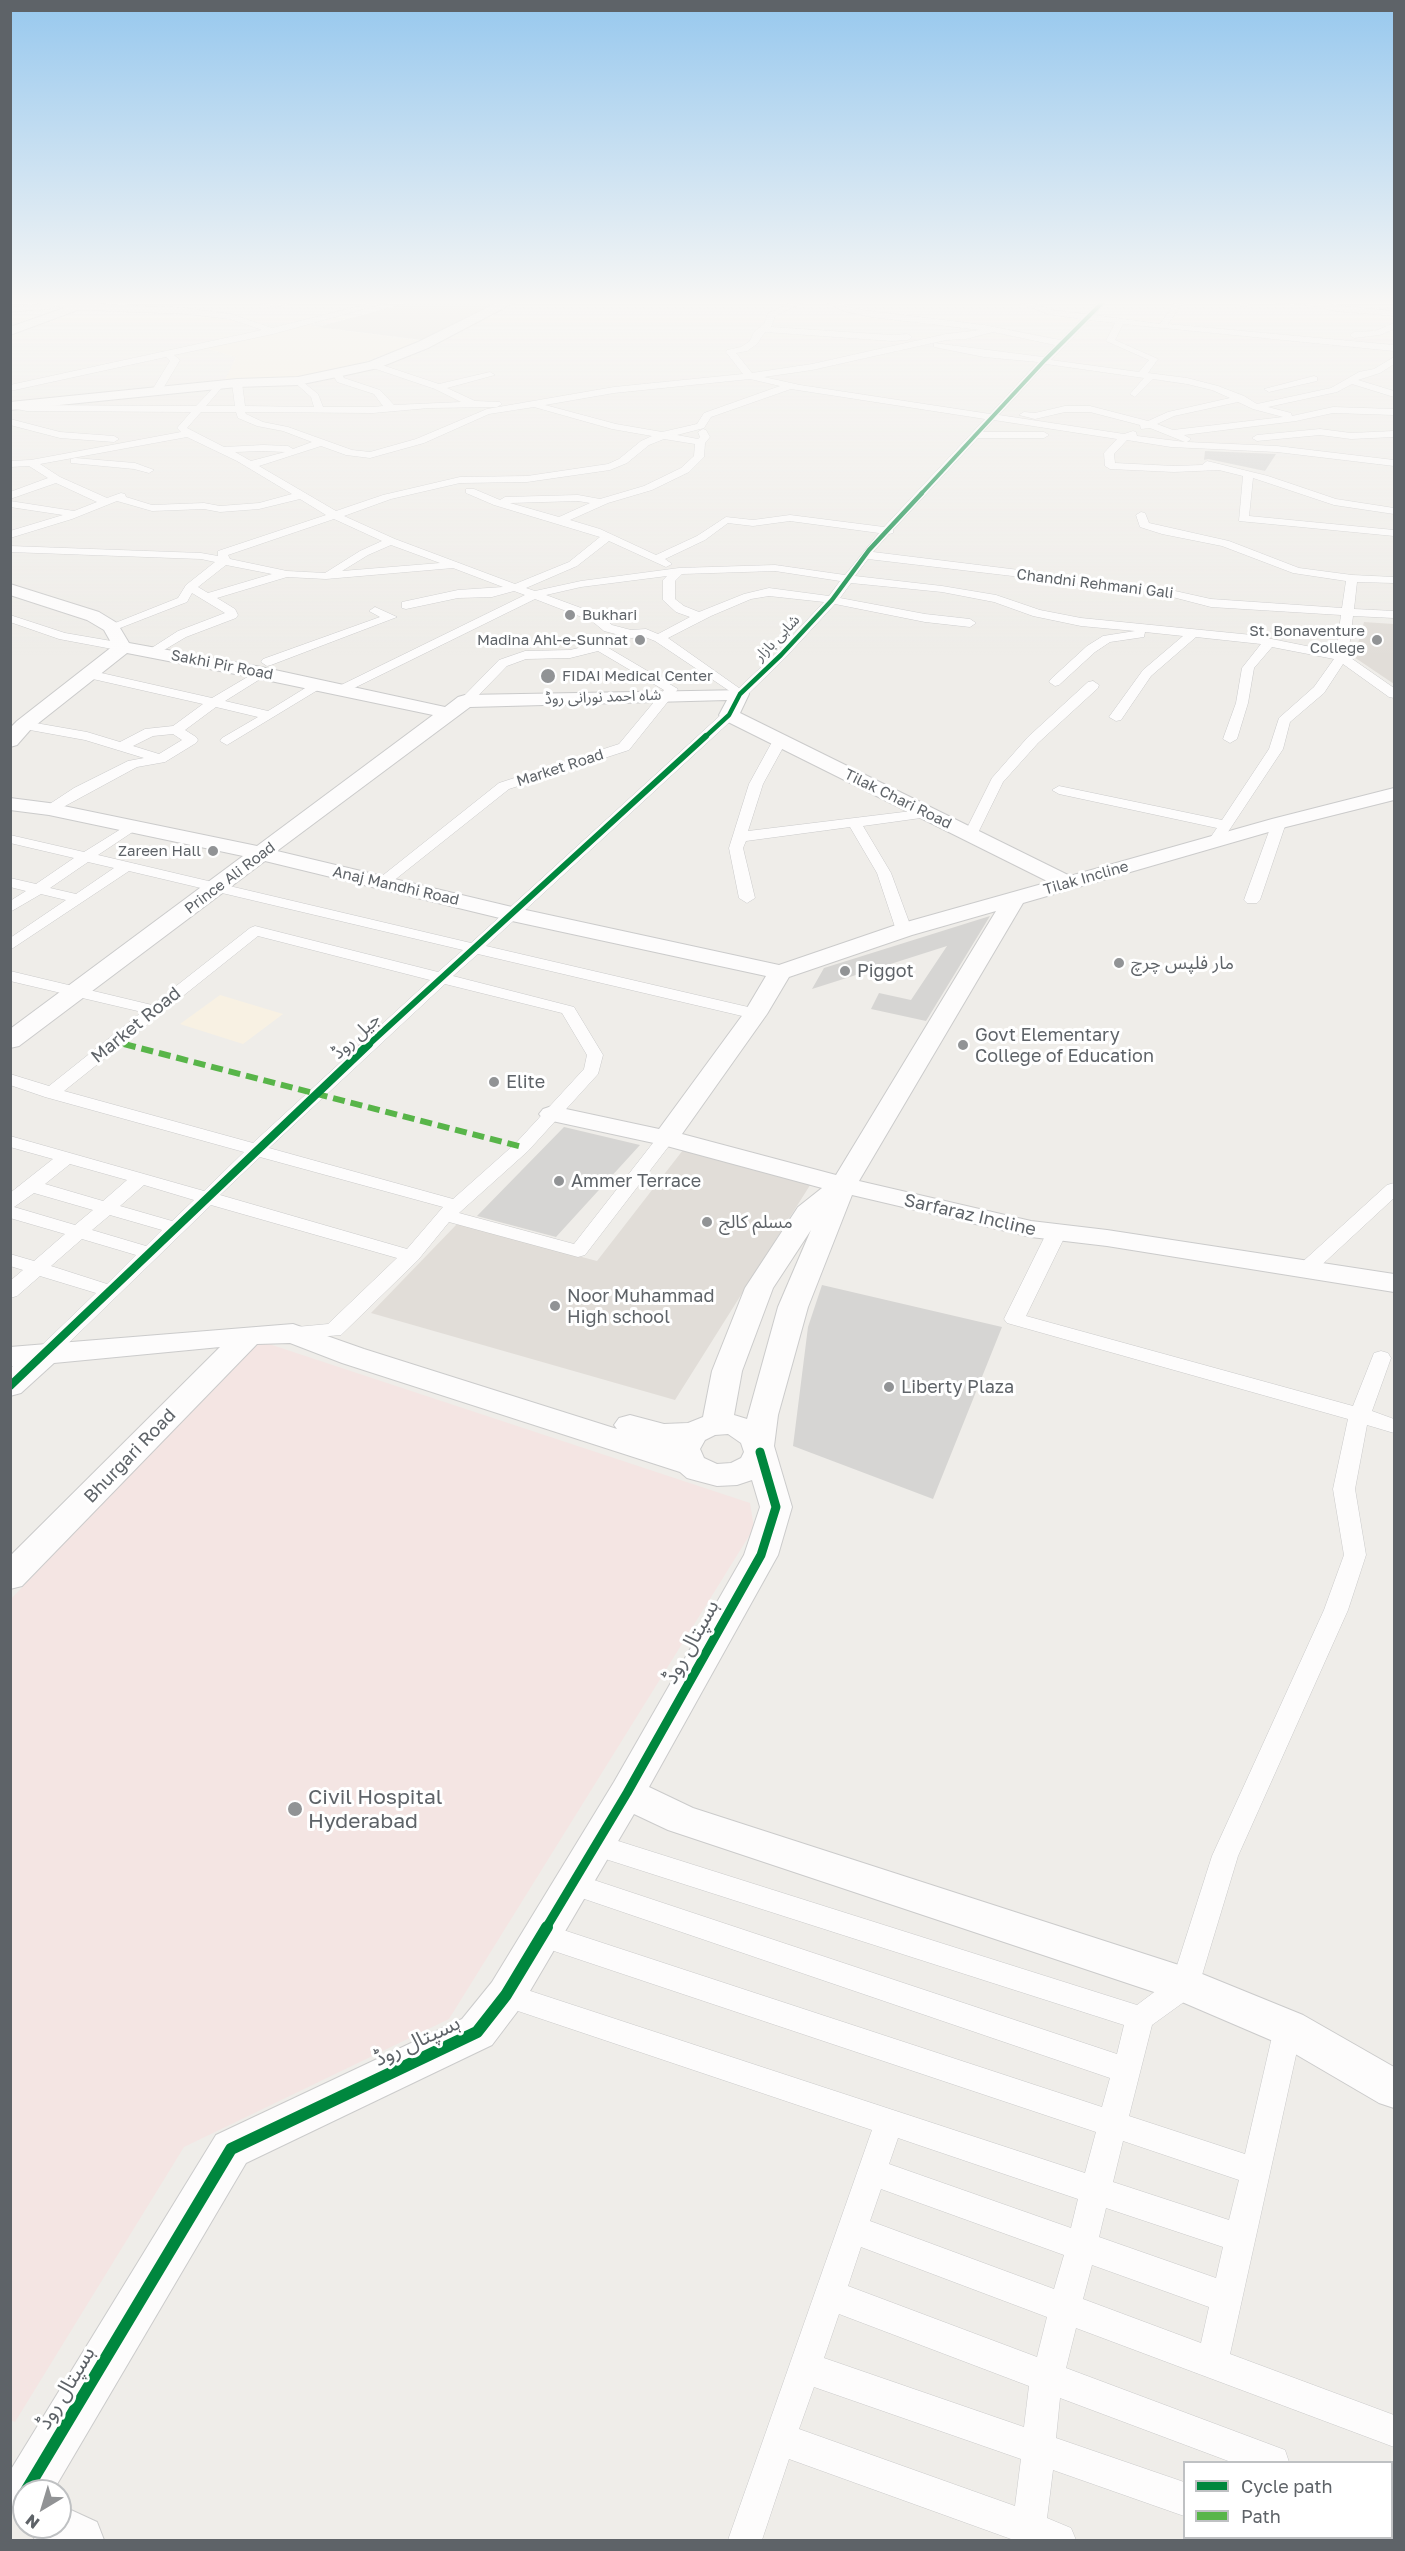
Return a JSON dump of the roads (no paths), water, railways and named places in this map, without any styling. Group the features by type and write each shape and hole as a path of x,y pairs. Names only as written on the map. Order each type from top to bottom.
{"street":[{"path":"189,420 182,428 188,434 223,450 334,515 391,541 517,586 596,618 608,628 631,634 646,633 660,638 740,694 729,715"},
{"path":"251,420 285,429 350,453 370,455 420,441 469,420"},
{"path":"589,420 615,427 700,442"},
{"path":"225,560 222,553 387,497 460,480 526,478 610,466 622,461 645,443 664,435 701,426 704,420"},
{"name":"شاہی بازار","path":"740,694 781,655 832,600 866,555 990,420"},
{"path":"1028,420 1125,437 1172,439 1199,445 1326,453 1395,463"},
{"path":"1133,420 1148,424 1172,439 1192,459 1248,474 1334,502 1395,511"},
{"path":"1138,433 1148,424 1157,420"},
{"path":"1172,439 1218,420"},
{"path":"1219,467 1111,467 1109,453 1125,437 1138,433 1166,436 1172,439 1284,420"},
{"path":"13,423 60,435 146,441"},
{"path":"561,520 601,502 648,488 684,470 699,457 700,442 705,437 701,426"},
{"path":"1213,446 1258,438 1320,432 1351,436 1395,434"},
{"path":"10,464 31,463 188,434"},
{"path":"978,435 1035,434 1076,439 1111,435"},
{"path":"1351,436 1357,443 1358,458"},
{"path":"61,457 55,446 80,437"},
{"path":"248,464 265,462 294,450 320,443"},
{"path":"223,450 263,448 294,450"},
{"path":"61,457 135,466 149,470"},
{"path":"31,463 56,479 115,499 152,508 204,506 220,509 259,506 302,495"},
{"path":"1248,474 1243,519 1395,533"},
{"path":"10,496 56,479"},
{"path":"470,491 496,502 596,531 679,571"},
{"path":"496,502 578,498 601,502"},
{"path":"10,535 115,499"},
{"path":"14,507 76,514"},
{"path":"1141,515 1144,525 1162,531 1224,543 1297,571 1352,578 1395,580"},
{"path":"657,559 701,538 726,520 753,523 790,518 842,523 889,531"},
{"path":"406,605 458,594 492,593 517,586 573,564 607,537"},
{"path":"326,576 364,553 391,541"},
{"path":"10,549 201,556 287,574 326,576 456,566"},
{"name":"Chandni Rehmani Gali","path":"866,555 1157,590 1211,603 1395,615"},
{"path":"111,627 183,600 190,586 225,560"},
{"path":"342,690 537,594 581,584 679,571 775,568 847,579 942,589 996,599 1037,613 1081,622 1269,642 1342,657 1395,694"},
{"path":"679,571 669,580 669,600 680,609 701,617"},
{"path":"208,597 287,574"},
{"path":"1059,790 1219,833 1276,749 1284,721 1319,690 1342,657 1352,578"},
{"path":"153,652 182,634 232,615 190,586"},
{"path":"10,589 93,616 111,627 123,646"},
{"path":"660,638 748,596 769,592 832,600 925,618 970,623"},
{"path":"120,747 150,732 176,730 264,668 391,617 375,611"},
{"path":"10,618 63,636 123,646"},
{"path":"1055,682 1091,649 1107,639 1172,630"},
{"path":"1116,717 1147,673 1193,633"},
{"path":"457,707 503,663 525,655 570,654 600,647 631,634"},
{"path":"1230,739 1242,704 1248,668 1269,642"},
{"path":"10,741 24,725 123,646"},
{"name":"Sakhi Pir Road","path":"123,646 264,668 342,690 457,707"},
{"path":"600,647 669,693"},
{"path":"88,674 269,715"},
{"path":"227,741 320,685"},
{"path":"971,834 997,781 1034,740 1093,685"},
{"name":"شاہ احمد نورانی روڈ","path":"457,707 669,693 740,694"},
{"name":"Market Road","path":"382,883 504,786 624,747 669,693"},
{"name":"Prince Ali Road","path":"10,1041 457,707"},
{"name":"Tilak Chari Road","path":"729,715 779,742 1068,883"},
{"name":"جیل روڈ","path":"10,1386 256,1150 729,715"},
{"path":"24,725 87,736 160,759"},
{"path":"49,809 133,764 160,759 191,740 176,730"},
{"path":"747,898 736,848 756,784 779,742"},
{"name":"Tilak Incline","path":"780,972 904,930 1068,883 1219,833 1279,823 1395,794"},
{"name":"Anaj Mandhi Road","path":"10,804 49,809 129,828 262,854 512,914 780,972"},
{"path":"740,837 928,813"},
{"path":"1252,900 1279,823"},
{"path":"855,824 884,873 904,930"},
{"path":"10,908 129,828"},
{"path":"10,839 755,1014"},
{"path":"10,945 127,866"},
{"path":"10,882 78,899"},
{"path":"293,1333 353,1356 691,1464 707,1473 737,1474 753,1465 760,1448 764,1415 793,1307 843,1185 1015,898"},
{"name":"Market Road","path":"51,1093 255,931 442,977"},
{"path":"10,1079 51,1093 256,1150 578,1251 666,1138 755,1014 780,972"},
{"path":"10,976 153,1010"},
{"path":"334,1330 411,1256 450,1210 522,1147 592,1070 595,1055 567,1010 442,977"},
{"name":"Sarfaraz Incline","path":"552,1114 666,1138 843,1185 1056,1234 1107,1238 1395,1283"},
{"path":"10,1141 411,1256"},
{"path":"10,1203 66,1158"},
{"path":"10,1292 140,1179"},
{"path":"691,1464 684,1449 705,1429 759,1288 808,1213 843,1185"},
{"path":"31,1186 174,1228"},
{"path":"1306,1269 1395,1189"},
{"path":"10,1212 149,1253"},
{"path":"1056,1234 1014,1319 1360,1414 1395,1426"},
{"path":"10,1260 110,1291"},
{"path":"10,1357 249,1335 334,1330 363,1343 653,1432 673,1435 705,1429 739,1427 755,1437 760,1448"},
{"name":"Bhurgari Road","path":"10,1577 249,1335"},
{"path":"780,2439 1039,2536 1039,2449 1048,2378 1140,2018 1185,1985 1225,1856 1336,1610 1354,1555 1344,1489 1360,1414 1381,1358"},
{"name":"ہسپتال روڈ","path":"42,2479 231,2149 477,2032 506,1995 627,1793 761,1555 772,1527 776,1507 760,1448"},
{"path":"727,1475 763,1499 770,1508 772,1527"},
{"path":"627,1793 681,1819 1185,1985 1288,2028 1394,2087"},
{"path":"596,1845 1140,2018"},
{"path":"573,1884 1126,2070"},
{"path":"542,1935 1254,2171"},
{"path":"506,1995 1240,2238"},
{"path":"1212,2363 1288,2028"},
{"path":"745,2541 889,2122"},
{"path":"872,2172 1228,2298"},
{"path":"853,2229 1395,2431"},
{"path":"830,2295 1268,2461"},
{"path":"805,2368 1183,2498"}],"place":[{"name":"Bukhari","path":"570,615"},
{"name":"Madina Ahl-e-Sunnat","path":"640,640"},
{"name":"St. Bonaventure College","path":"1377,640"},
{"name":"FIDAI Medical Center","path":"548,676"},
{"name":"Zareen Hall","path":"213,851"},
{"name":"مار فلپس چرچ","path":"1119,963"},
{"name":"Piggot","path":"845,971"},
{"name":"Govt Elementary College of Education","path":"963,1045"},
{"name":"Elite","path":"494,1082"},
{"name":"Ammer Terrace","path":"559,1181"},
{"name":"مسلم کالج","path":"707,1222"},
{"name":"Noor Muhammad High school","path":"555,1306"},
{"name":"Liberty Plaza","path":"889,1387"},
{"name":"Civil Hospital Hyderabad","path":"295,1809"}]}
